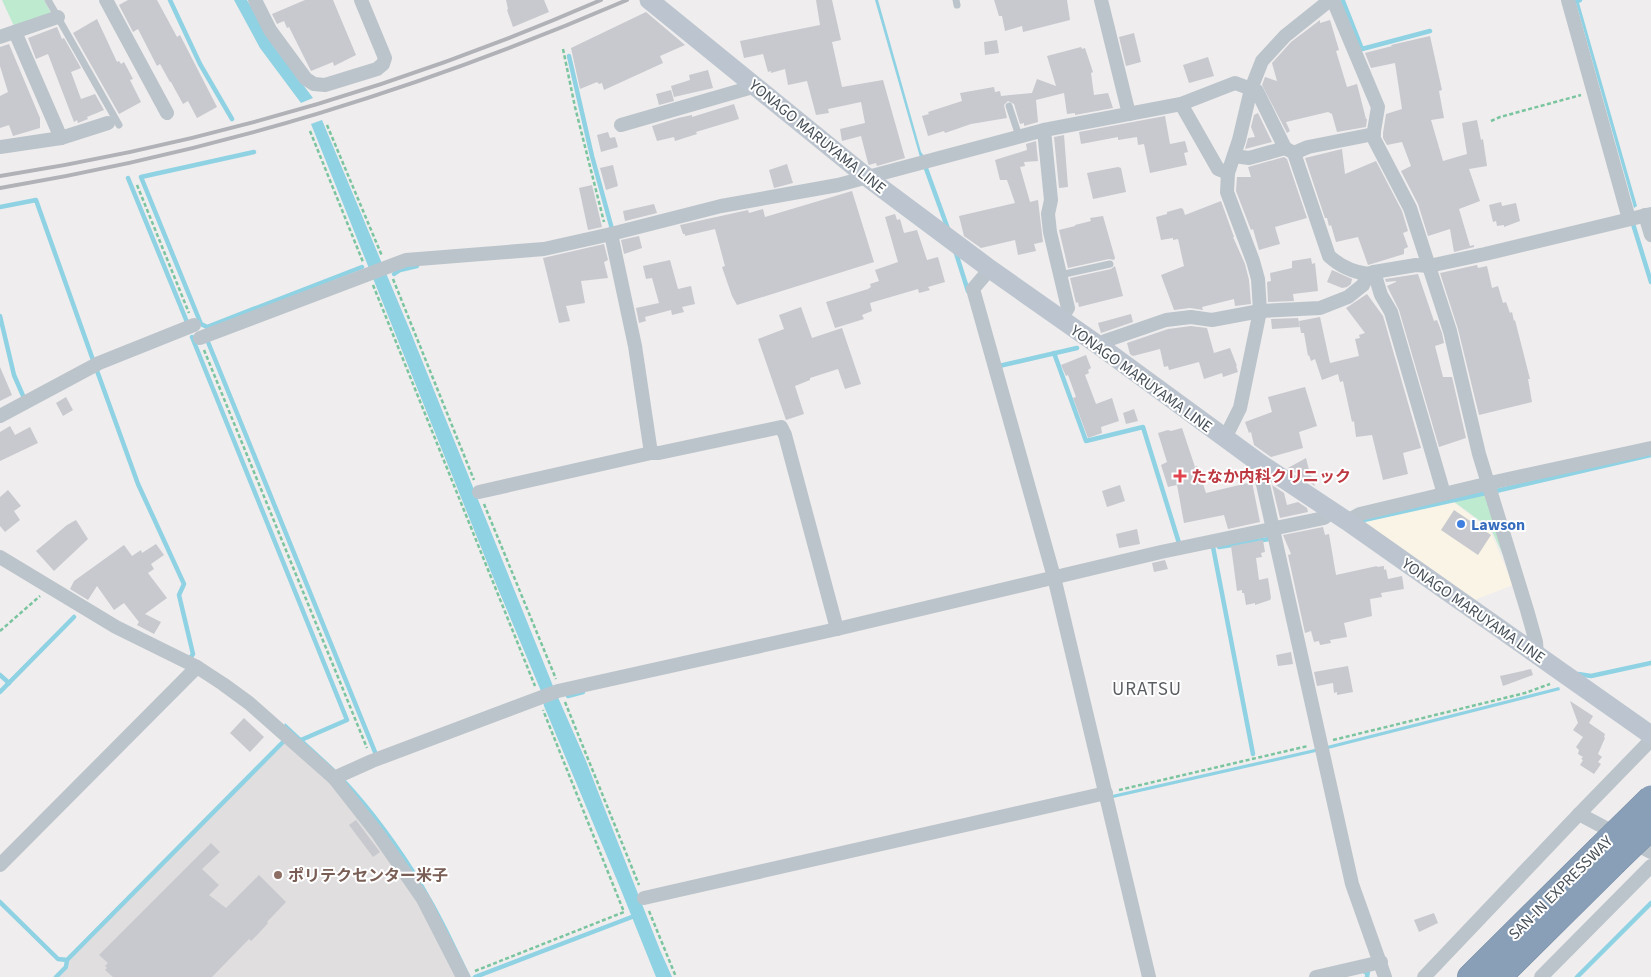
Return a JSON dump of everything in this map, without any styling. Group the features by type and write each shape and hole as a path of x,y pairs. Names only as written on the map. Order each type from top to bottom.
{"highway":[{"name":"SAN-IN EXPRESSWAY","path":"1499,977 1606,857 1651,798"},
{"name":"SAN-IN EXPRESSWAY","path":"1470,977 1606,857 1651,827"}],"main road":[{"name":"YONAGO MARUYAMA LINE","path":"649,0 868,178 990,269 1101,347 1258,462 1340,516 1651,735"}],"street":[{"path":"106,0 167,113"},
{"path":"255,0 270,30 301,74 314,84 324,85 378,69 383,64 385,58 360,0"},
{"path":"1101,0 1129,114"},
{"path":"1568,0 1629,219"},
{"path":"1224,438 1240,408 1260,311 1258,279 1227,192 1228,173 1251,90 1262,61 1285,36 1327,2 1378,107 1374,137 1410,208 1450,331 1479,454 1490,483 1527,610 1536,642 1537,655"},
{"path":"0,37 58,17"},
{"path":"15,32 60,138"},
{"path":"200,338 406,260 544,248 721,206 868,178 1044,130 1181,104 1235,83 1257,91 1290,150 1329,256 1337,264 1355,272 1371,273 1416,265 1429,266 1648,214 1651,235"},
{"path":"621,125 756,86"},
{"path":"1181,104 1218,169 1228,173"},
{"path":"0,147 60,138 114,124"},
{"path":"1044,130 1051,200 1048,214 1050,232 1068,308 1061,319"},
{"path":"1234,156 1249,158 1374,134"},
{"path":"609,234 635,346 651,453"},
{"path":"990,269 973,289 1054,577 1149,977"},
{"path":"1101,347 1105,341 1166,320 1191,317 1212,320 1260,311 1320,308 1348,297 1363,286 1371,273"},
{"path":"1371,273 1391,312 1444,494"},
{"path":"0,416 99,363 194,325"},
{"path":"479,492 651,453 659,453 781,427 786,435 837,629"},
{"path":"338,776 372,761 559,691 837,629 1160,552 1324,518 1360,514 1651,448"},
{"path":"1258,462 1352,884 1385,977"},
{"path":"0,557 116,627 197,667 249,702 338,776 422,899 467,975"},
{"path":"0,865 197,667"},
{"path":"1424,977 1578,814 1651,740"},
{"path":"644,898 1106,793"},
{"path":"1578,814 1651,852"},
{"path":"1541,977 1651,866"},
{"path":"1316,977 1381,962"}],"lane":[{"path":"48,0 114,124"},
{"path":"1009,106 1019,136"},
{"path":"1060,275 1110,264"}],"path":[{"path":"563,49 575,108 609,234"},
{"path":"1491,122 1500,117 1594,92"},
{"path":"327,125 479,492 676,977"},
{"path":"310,131 535,684 624,912 467,975"},
{"path":"137,185 194,325"},
{"path":"200,338 372,761"},
{"path":"0,631 48,587"},
{"path":"1106,793 1322,743 1541,688 1554,681 1562,673"}],"shaded area":[{"path":"1448,498 1490,530 1513,585 1472,601 1362,524 1362,519"},
{"name":"ポリテクセンター米子","path":"287,741 325,775 415,893 458,977 59,977 69,967 68,960"}],"green space":[{"path":"2,0 44,0 51,13 14,26"},
{"path":"1489,488 1503,555 1491,529 1449,498"}],"water":[{"path":"234,0 247,0 272,44 313,98 301,103 260,48"},
{"path":"875,0 878,0 921,152 924,156 920,157"},
{"path":"1576,3 1579,3 1637,206 1634,208"},
{"path":"322,120 409,328 553,686 586,761 672,977 656,977 544,706 541,691 491,572 311,124"},
{"path":"1559,687 1560,690 1328,749 1327,746"},
{"path":"285,723 346,780 386,828 423,884 471,977 467,977 425,894 284,726"},
{"path":"1319,748 1320,751 1294,757 1113,798 1112,795"}],"building":[{"path":"128,0 157,0 177,37 180,35 217,107 197,118 188,101 183,104 160,64 157,66 138,29 133,32 119,5"},
{"path":"305,0 333,0 356,55 334,66 333,62 311,71 289,27 287,28 284,21 277,24 272,14"},
{"path":"506,0 544,0 549,12 513,27 507,10"},
{"path":"816,0 832,0 841,40 832,42 842,87 883,80 905,158 877,166 876,163 869,165 861,136 842,141 840,129 865,123 861,102 828,109 829,113 816,115 807,81 788,85 785,69 771,73 771,71 768,72 763,54 744,58 740,41 820,25"},
{"path":"994,0 1067,0 1070,20 1023,32 1022,26 1005,31 1002,16 999,16"},
{"path":"646,12 685,45 660,56 663,63 604,90 602,83 599,84 597,82 580,89 571,48"},
{"path":"97,19 117,62 119,61 121,64 124,62 133,79 130,80 141,102 119,114 73,33"},
{"path":"1320,20 1320,23 1330,20 1339,50 1336,51 1347,87 1357,84 1367,119 1366,127 1337,132 1332,114 1328,112 1286,122 1290,131 1287,133 1262,85 1265,77 1277,81 1272,63 1291,42"},
{"path":"57,27 62,39 64,38 81,68 71,72 81,99 95,94 104,110 78,123 77,120 74,122 48,54 36,59 28,38"},
{"path":"1134,33 1141,62 1126,66 1119,37"},
{"path":"1430,36 1442,90 1439,91 1444,118 1431,120 1443,161 1467,154 1462,123 1477,120 1481,140 1483,139 1487,166 1469,169 1480,201 1459,209 1470,246 1474,245 1474,247 1454,252 1450,229 1428,236 1418,204 1401,171 1411,166 1402,142 1387,145 1383,138 1386,114 1402,109 1395,63 1371,68 1365,53"},
{"path":"997,40 999,53 985,55 984,42"},
{"path":"9,44 40,118 40,128 13,136 9,125 0,128 0,96 8,92 0,66 0,47"},
{"path":"1081,47 1082,49 1085,48 1093,72 1091,73 1094,95 1108,93 1113,108 1075,115 1075,113 1067,114 1064,93 1036,100 1038,122 1024,126 1024,123 1020,124 1014,104 1008,101 1004,105 1007,118 971,124 945,133 944,131 928,136 922,116 929,114 928,112 962,101 960,93 994,87 995,92 1000,91 1001,96 1032,93 1037,79 1056,86 1047,56"},
{"path":"1208,57 1214,76 1189,83 1183,65"},
{"path":"708,70 713,88 674,97 671,86 690,80 689,75"},
{"path":"671,90 674,101 659,105 656,94"},
{"path":"734,104 739,119 696,132 697,134 675,141 674,137 657,141 652,126 678,118 692,115 692,117"},
{"path":"1258,113 1272,142 1245,149 1248,138 1255,137 1251,127 1254,115"},
{"path":"1165,116 1170,144 1185,141 1188,152 1184,153 1187,165 1150,173 1144,144 1138,145 1137,137 1118,140 1118,137 1081,144 1079,132"},
{"path":"608,132 610,138 615,137 618,147 601,152 597,135"},
{"path":"1064,135 1068,187 1059,188 1054,137"},
{"path":"1036,141 1038,161 1024,162 1025,166 1020,167 1030,202 1038,200 1043,242 1034,244 1036,251 1018,255 1015,240 981,248 964,236 959,216 1015,203 1007,180 1000,180 995,160 1027,150 1026,144"},
{"path":"1342,149 1345,174 1376,161 1402,211 1408,231 1403,233 1408,247 1404,249 1404,254 1368,265 1358,237 1336,242 1331,225 1329,226 1327,218 1325,218 1305,158"},
{"path":"1284,157 1287,159 1307,218 1275,227 1280,244 1259,250 1253,229 1251,230 1236,191 1237,177 1251,177 1248,167"},
{"path":"787,164 793,183 774,188 769,170"},
{"path":"613,165 618,186 606,190 600,168"},
{"path":"1121,168 1126,192 1093,199 1087,173"},
{"path":"592,185 602,227 588,230 579,188"},
{"path":"852,191 874,262 737,305 722,267 725,266 715,229 685,236 680,225 748,210 749,213 763,209 765,217"},
{"path":"1221,201 1233,237 1245,264 1249,280 1251,304 1235,306 1234,299 1202,307 1203,310 1190,308 1174,310 1161,275 1184,266 1178,239 1161,240 1156,217 1181,208 1185,215"},
{"path":"1501,202 1502,206 1516,203 1520,221 1504,227 1504,225 1497,226 1496,221 1493,222 1489,205"},
{"path":"654,204 657,213 625,221 623,211"},
{"path":"895,214 897,220 900,219 904,233 917,230 927,260 938,257 945,282 928,287 930,290 919,293 918,289 870,303 872,311 862,315 864,319 835,328 826,302 868,289 871,287 870,284 879,281 875,270 898,262 885,217"},
{"path":"1103,216 1114,260 1109,259 1068,268 1059,230 1091,221 1090,218"},
{"path":"639,236 642,248 624,254 621,240"},
{"path":"604,244 608,260 604,262 608,278 581,281 585,303 566,306 570,321 559,323 543,258"},
{"path":"1311,258 1312,264 1315,263 1318,291 1293,294 1294,301 1268,302 1267,282 1271,281 1270,273 1292,268 1292,261"},
{"path":"670,260 678,289 691,286 695,304 682,307 684,312 672,315 671,310 645,317 646,321 639,323 636,308 659,303 652,278 646,279 643,266"},
{"path":"1477,265 1478,268 1487,266 1492,288 1498,286 1503,303 1506,302 1510,313 1512,312 1530,379 1528,379 1532,402 1479,415 1458,329 1440,273"},
{"path":"1115,266 1123,296 1079,307 1078,302 1076,303 1070,278 1111,269"},
{"path":"1332,270 1352,279 1351,284 1342,288 1327,282"},
{"path":"1418,274 1434,321 1437,320 1442,333 1444,343 1435,346 1443,377 1452,377 1466,438 1439,447 1399,310 1387,286 1396,281 1386,282 1385,279"},
{"path":"1367,294 1383,316 1421,448 1403,453 1408,474 1383,480 1372,435 1356,437 1354,421 1352,422 1343,381 1340,382 1338,374 1322,380 1315,359 1311,361 1308,356 1304,333 1301,333 1299,321 1320,317 1330,363 1359,356 1355,339 1360,338 1359,335 1365,333 1346,308"},
{"path":"801,307 812,338 842,328 861,384 845,389 838,369 810,378 810,380 795,386 804,414 786,420 758,339 784,329 779,315"},
{"path":"1131,314 1133,322 1101,333 1098,323"},
{"path":"1298,318 1300,327 1272,329 1271,319"},
{"path":"1191,326 1207,328 1214,353 1230,348 1238,372 1223,377 1222,373 1204,379 1199,362 1169,370 1168,366 1164,367 1160,349 1133,356 1130,354 1127,343 1168,329"},
{"path":"1086,355 1091,368 1088,370 1089,373 1085,375 1096,404 1112,398 1119,421 1101,427 1102,433 1088,438 1073,398 1076,397 1068,375 1066,376 1061,365"},
{"path":"0,367 12,395 0,401"},
{"path":"1305,387 1317,426 1299,432 1303,448 1271,457 1254,445 1251,432 1249,433 1245,422 1272,412 1268,397"},
{"path":"66,397 73,410 63,416 56,403"},
{"path":"1134,409 1138,421 1126,424 1123,413"},
{"path":"10,426 15,435 30,427 38,443 0,461 0,432"},
{"path":"1182,428 1206,493 1252,482 1260,522 1228,529 1224,515 1184,523 1177,485 1168,487 1161,465 1167,462 1158,433"},
{"path":"1306,458 1309,470 1315,486 1288,468"},
{"path":"1120,485 1125,501 1107,507 1102,491"},
{"path":"1272,485 1284,493 1287,505 1298,502 1307,508 1308,512 1280,518"},
{"path":"8,490 21,506 14,511 20,520 5,532 0,526 0,497"},
{"path":"1454,510 1491,535 1478,555 1441,530"},
{"path":"76,520 88,539 54,571 36,551 67,525"},
{"path":"1323,527 1325,535 1329,534 1336,575 1384,566 1388,579 1402,576 1404,589 1381,593 1382,597 1370,599 1372,616 1344,623 1347,637 1330,640 1331,643 1320,645 1319,641 1314,642 1311,631 1305,633 1288,555 1291,554 1283,535"},
{"path":"1137,529 1140,544 1119,548 1116,534"},
{"path":"1263,540 1265,552 1261,553 1262,557 1256,558 1259,580 1268,578 1271,598 1255,605 1255,603 1246,605 1244,593 1242,593 1242,590 1237,591 1231,546"},
{"path":"156,544 164,555 151,564 154,569 148,573 167,598 145,614 161,622 154,634 137,625 139,622 124,603 114,610 97,586 88,600 70,589 74,581 124,545 132,556 141,550 142,553"},
{"path":"1165,560 1168,569 1154,572 1152,563"},
{"path":"1291,652 1293,664 1278,666 1276,655"},
{"path":"1348,666 1353,692 1337,695 1337,692 1334,693 1333,683 1317,686 1314,672"},
{"path":"1531,669 1533,675 1503,686 1500,676"},
{"path":"1570,701 1593,716 1589,723 1605,734 1598,754 1602,757 1598,762 1601,764 1594,774 1580,765 1583,757 1578,754 1579,750 1576,747 1583,737 1573,730 1578,723"},
{"path":"244,718 264,737 250,752 230,733"},
{"path":"356,820 380,852 373,857 349,825"},
{"path":"211,843 220,852 202,869 219,885 209,895 226,908 259,875 286,902 260,932 251,941 249,939 212,977 113,977 105,970 107,968 105,966 108,963 99,955"},
{"path":"1434,913 1438,923 1419,932 1414,920"}],"waterway":[{"path":"170,0 200,64 232,119"},
{"path":"1343,1 1362,49 1430,31"},
{"path":"569,56 592,156 612,229"},
{"path":"254,152 141,177 201,324 207,327 362,267"},
{"path":"924,163 948,229"},
{"path":"128,178 187,322"},
{"path":"0,207 36,200 93,360"},
{"path":"1633,224 1651,282"},
{"path":"955,250 968,291"},
{"path":"394,274 400,270 417,266"},
{"path":"0,316 14,375 24,398"},
{"path":"192,337 347,720 301,740"},
{"path":"208,342 375,752"},
{"path":"999,366 1077,348"},
{"path":"1054,353 1086,441 1143,427 1179,543"},
{"path":"96,368 138,484 184,584 179,595 193,654 191,657"},
{"path":"1496,491 1651,455"},
{"path":"1364,520 1486,493"},
{"path":"1219,547 1269,539"},
{"path":"1213,547 1253,754"},
{"path":"0,692 74,617"},
{"path":"1578,674 1591,676 1651,663"},
{"path":"0,675 9,683"},
{"path":"568,696 583,692"},
{"path":"67,960 284,741"},
{"path":"0,902 58,959 67,960 66,967 56,977"},
{"path":"1577,977 1651,903"},
{"path":"475,977 637,915"},
{"path":"1365,972 1368,971 1367,977"}],"railway":[{"path":"0,176 154,147 306,107 381,84 455,58 601,0"},
{"path":"0,188 82,173 162,155 319,113 474,61 551,32 627,0"}],"place":[{"name":"たなか内科クリニック","path":"1180,476"},
{"name":"Lawson","path":"1461,524"},
{"name":"ポリテクセンター米子","path":"278,875"}],"district":[{"name":"URATSU","path":"1147,688"}]}
